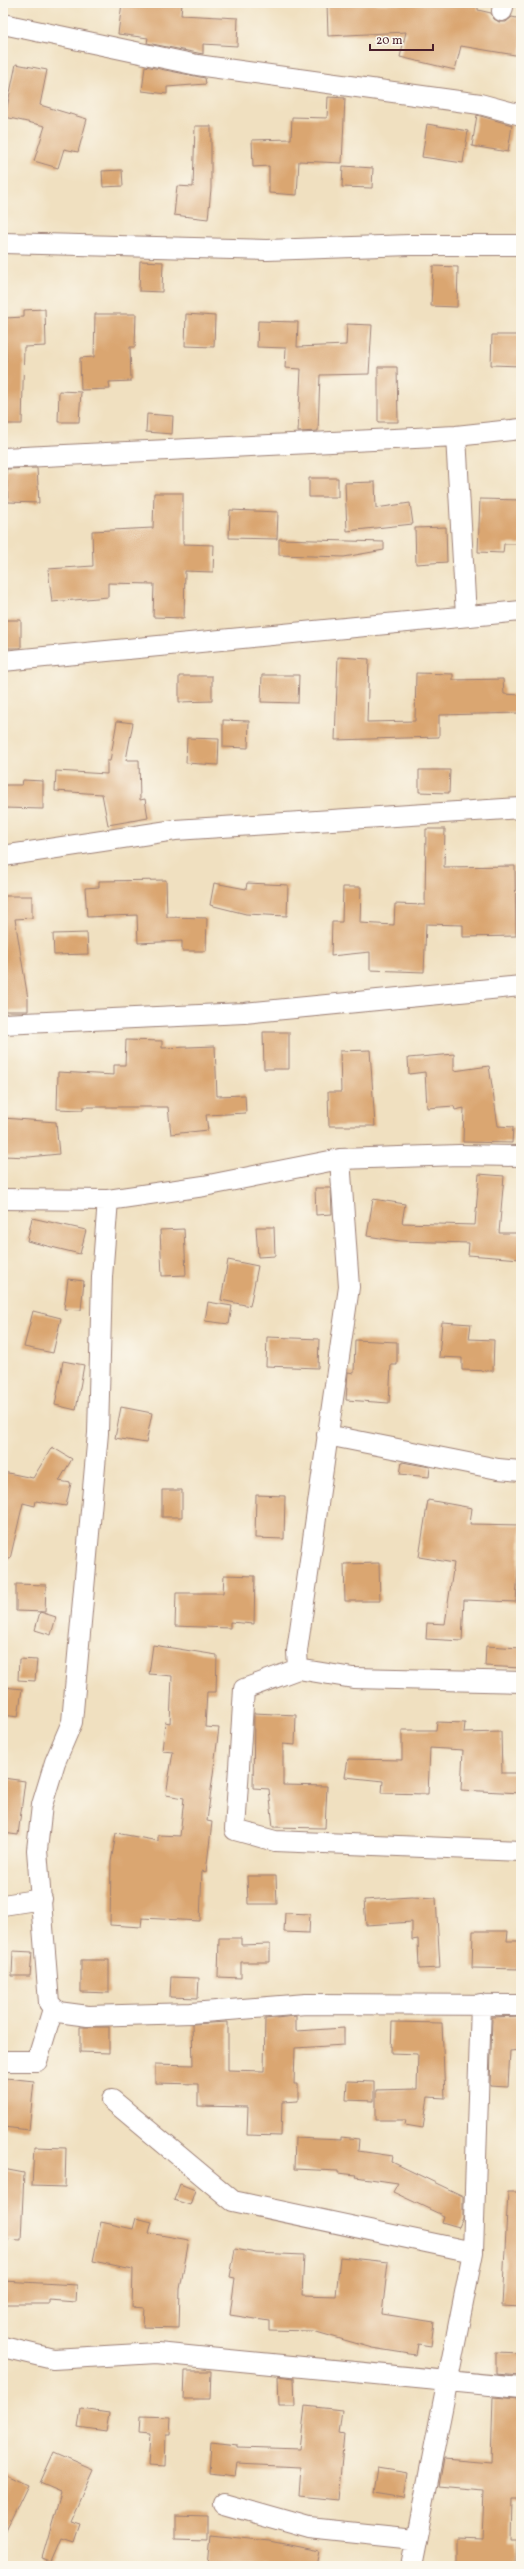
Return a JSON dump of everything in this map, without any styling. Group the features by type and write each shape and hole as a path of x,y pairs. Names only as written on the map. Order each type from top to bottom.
{"street":[{"path":"3,24 197,65 480,104 521,115"},
{"path":"3,243 267,250 410,245 521,245"},
{"path":"3,458 456,436 521,429"},
{"path":"456,436 466,616"},
{"path":"3,661 521,611"},
{"path":"3,856 174,830 521,808"},
{"path":"3,1024 244,1013 521,986"},
{"path":"3,1199 108,1200 204,1186 340,1159 459,1155 521,1156"},
{"path":"298,1669 297,1651 350,1287 340,1159"},
{"path":"108,1200 102,1277 98,1433 72,1722 55,1762 42,1805 37,1850 42,1899 44,1958 49,2003 53,2009 58,2012 88,2016 191,2013 306,2004 521,2005"},
{"path":"328,1435 498,1469 521,1471"},
{"path":"521,1682 353,1678 298,1669 244,1689 235,1830 275,1841 521,1851"},
{"path":"3,1905 42,1899"},
{"path":"411,2566 473,2252 481,2004"},
{"path":"3,2061 37,2061 53,2009"},
{"path":"112,2100 233,2201 473,2252"},
{"path":"3,2347 53,2359 157,2353 521,2388"},
{"path":"224,2504 309,2528 415,2540"}],"building":[{"path":"122,3 182,3 181,15 238,18 237,46 203,44 203,54 147,43 148,38 118,34"},
{"path":"327,3 478,5 478,10 491,13 494,19 499,22 506,22 512,17 521,19 521,56 461,46 455,70 400,57 406,32 328,36"},
{"path":"16,64 47,70 40,105 87,119 78,152 64,149 58,168 34,161 45,126 5,117"},
{"path":"145,66 205,78 206,84 167,87 167,94 142,91"},
{"path":"328,97 345,98 342,163 299,161 297,195 269,193 269,166 253,167 252,140 291,139 292,117 327,118"},
{"path":"477,115 512,125 508,152 472,146"},
{"path":"427,124 468,131 463,163 422,157"},
{"path":"195,126 211,126 211,189 208,219 174,215 177,186 193,187"},
{"path":"343,166 373,168 372,188 342,187"},
{"path":"122,170 123,186 103,187 102,171"},
{"path":"140,261 163,262 162,292 139,291"},
{"path":"433,266 458,267 457,307 431,306"},
{"path":"45,309 46,346 24,347 22,424 3,424 3,362 6,362 5,318 24,317 24,310"},
{"path":"95,314 136,314 135,347 130,347 131,381 109,382 110,389 81,390 80,358 94,357"},
{"path":"186,314 215,316 214,347 185,346"},
{"path":"258,321 298,322 297,347 346,345 347,324 372,325 369,374 320,375 318,431 298,432 301,369 285,368 286,348 257,347"},
{"path":"492,335 521,335 521,366 491,365"},
{"path":"378,367 397,367 398,422 378,422"},
{"path":"59,391 81,392 79,422 58,422"},
{"path":"147,414 173,416 172,434 146,432"},
{"path":"37,468 39,503 8,502 6,469"},
{"path":"309,478 338,478 338,497 309,497"},
{"path":"375,482 376,508 410,503 413,524 347,531 345,483"},
{"path":"154,493 183,493 183,544 214,545 213,572 185,571 184,618 153,617 154,584 108,583 108,597 52,602 48,569 93,566 92,531 153,528"},
{"path":"480,499 521,500 521,544 504,544 503,553 478,552"},
{"path":"230,510 278,512 277,539 229,538"},
{"path":"446,527 447,562 416,564 415,528"},
{"path":"279,539 384,542 384,550 344,557 279,555"},
{"path":"3,620 21,620 21,648 3,648"},
{"path":"338,657 369,659 367,722 415,721 416,673 453,674 453,680 503,679 504,694 521,695 521,713 439,715 439,737 335,740"},
{"path":"262,675 299,675 298,703 261,702"},
{"path":"179,676 212,676 212,701 179,702"},
{"path":"223,720 249,721 248,748 223,747"},
{"path":"117,721 133,723 126,760 139,760 140,800 145,799 148,818 108,825 102,794 55,791 56,771 107,774 107,761 110,761"},
{"path":"187,738 219,739 218,765 186,763"},
{"path":"419,770 450,770 449,793 419,792"},
{"path":"23,780 43,781 43,809 3,808 3,785 22,785"},
{"path":"426,829 445,829 444,867 515,866 516,936 463,937 463,925 426,924 424,972 370,970 370,952 331,956 332,922 342,922 343,887 361,887 360,923 394,925 395,904 425,905"},
{"path":"166,880 167,917 207,918 206,951 182,951 182,941 138,943 137,915 87,917 85,888 99,887 99,881"},
{"path":"214,883 246,889 247,883 288,885 287,916 246,914 210,905"},
{"path":"3,896 32,896 32,918 15,919 28,999 28,1011 3,1011"},
{"path":"87,933 88,954 54,955 53,934"},
{"path":"263,1032 289,1032 289,1069 264,1069"},
{"path":"126,1040 162,1041 162,1048 215,1046 217,1096 245,1095 246,1113 206,1115 208,1130 171,1134 168,1107 83,1107 83,1110 57,1109 58,1072 114,1075 114,1065 125,1065"},
{"path":"370,1050 375,1126 329,1126 328,1092 341,1092 340,1051"},
{"path":"454,1054 454,1071 489,1066 498,1126 513,1127 512,1143 463,1142 464,1108 455,1110 454,1106 427,1108 425,1072 409,1074 408,1058"},
{"path":"3,1118 56,1122 59,1154 29,1157 3,1156"},
{"path":"479,1174 504,1176 499,1233 521,1233 521,1259 468,1255 469,1243 400,1241 367,1236 373,1199 405,1204 402,1223 475,1225"},
{"path":"315,1188 331,1188 332,1214 316,1215"},
{"path":"32,1218 86,1230 80,1254 27,1241"},
{"path":"256,1227 274,1227 275,1256 258,1257"},
{"path":"184,1229 186,1275 162,1276 160,1230"},
{"path":"228,1260 258,1266 250,1306 221,1300"},
{"path":"68,1279 84,1281 81,1310 64,1309"},
{"path":"208,1302 232,1306 229,1324 205,1321"},
{"path":"33,1311 61,1318 53,1353 24,1347"},
{"path":"442,1322 471,1324 469,1339 494,1340 493,1371 462,1370 462,1358 439,1357"},
{"path":"267,1337 319,1339 318,1368 266,1366"},
{"path":"355,1340 397,1342 397,1365 391,1365 389,1403 346,1400 348,1372 354,1373"},
{"path":"63,1361 84,1365 76,1410 55,1405"},
{"path":"121,1407 152,1413 146,1443 115,1438"},
{"path":"52,1447 72,1459 59,1481 71,1483 66,1506 36,1501 35,1506 23,1503 10,1559 3,1558 3,1472 33,1478"},
{"path":"402,1462 430,1467 429,1477 400,1474"},
{"path":"162,1490 182,1490 182,1517 162,1517"},
{"path":"256,1495 285,1496 284,1539 255,1538"},
{"path":"428,1500 472,1508 470,1524 521,1525 516,1602 464,1600 462,1641 426,1639 427,1623 445,1624 454,1563 419,1557"},
{"path":"379,1563 380,1601 345,1601 344,1564"},
{"path":"224,1575 255,1576 254,1624 230,1622 230,1628 175,1626 176,1593 223,1593"},
{"path":"16,1584 46,1585 45,1612 16,1611"},
{"path":"40,1612 56,1617 51,1635 35,1630"},
{"path":"153,1645 217,1655 216,1692 207,1692 205,1727 219,1728 207,1821 212,1822 206,1872 202,1871 200,1921 142,1918 141,1927 110,1925 111,1862 116,1833 158,1841 158,1835 180,1836 184,1798 166,1795 173,1752 162,1751 165,1722 170,1723 172,1676 149,1674"},
{"path":"486,1646 521,1648 521,1668 485,1666"},
{"path":"19,1659 37,1660 35,1681 18,1680"},
{"path":"3,1687 22,1689 18,1717 3,1715"},
{"path":"254,1713 296,1715 295,1745 283,1744 283,1785 327,1786 325,1828 273,1827 269,1789 253,1788"},
{"path":"437,1722 465,1723 464,1733 501,1732 502,1773 521,1773 521,1793 461,1790 463,1750 430,1748 428,1794 382,1793 383,1781 345,1777 348,1759 402,1760 402,1730 436,1730"},
{"path":"3,1778 25,1781 18,1835 3,1833"},
{"path":"247,1876 276,1876 277,1904 248,1904"},
{"path":"411,1897 436,1898 440,1968 419,1969 418,1939 412,1940 412,1922 366,1925 364,1900"},
{"path":"285,1913 310,1914 309,1933 284,1932"},
{"path":"473,1931 508,1931 507,1941 521,1941 521,1969 472,1968"},
{"path":"219,1938 241,1938 241,1945 270,1944 270,1962 241,1962 241,1978 218,1977"},
{"path":"13,1951 32,1952 30,1976 12,1976"},
{"path":"81,1960 109,1960 109,1993 81,1992"},
{"path":"171,1977 199,1978 198,1998 170,1997"},
{"path":"296,2016 296,2031 344,2028 344,2045 295,2048 294,2084 298,2084 298,2101 282,2102 281,2136 247,2135 248,2107 198,2106 198,2084 155,2083 155,2064 193,2065 192,2024 228,2022 228,2070 264,2071 265,2019"},
{"path":"521,2016 521,2050 510,2051 508,2087 490,2086 492,2017"},
{"path":"392,2022 442,2023 445,2098 428,2097 423,2128 405,2125 406,2120 376,2120 376,2090 417,2089 418,2054 391,2053"},
{"path":"80,2027 109,2027 109,2053 80,2052"},
{"path":"6,2078 34,2081 29,2130 3,2127 3,2093"},
{"path":"347,2081 374,2082 374,2101 346,2100"},
{"path":"341,2137 359,2139 358,2151 393,2156 392,2162 463,2196 463,2218 459,2227 442,2222 444,2216 393,2192 398,2183 356,2177 357,2175 338,2173 338,2171 294,2169 295,2138 341,2140"},
{"path":"34,2147 66,2148 65,2187 32,2186"},
{"path":"3,2169 24,2173 21,2240 3,2239 5,2191 3,2191"},
{"path":"180,2184 195,2190 190,2205 174,2200"},
{"path":"508,2192 521,2192 521,2307 502,2306"},
{"path":"136,2218 152,2222 149,2233 189,2240 180,2289 179,2328 143,2327 144,2308 132,2307 133,2269 93,2261 101,2222 133,2229"},
{"path":"235,2249 256,2253 304,2255 302,2295 336,2296 340,2257 388,2262 382,2314 434,2322 431,2346 418,2344 416,2355 372,2348 313,2331 269,2330 269,2321 230,2315 235,2278 230,2277"},
{"path":"3,2281 77,2285 76,2302 49,2300 49,2304 3,2304"},
{"path":"496,2352 521,2353 521,2376 496,2374"},
{"path":"185,2371 211,2371 210,2399 184,2399"},
{"path":"278,2376 294,2378 295,2406 279,2406"},
{"path":"493,2397 521,2399 521,2499 512,2499 511,2541 517,2541 516,2566 456,2566 456,2539 482,2540 484,2490 439,2486 444,2459 491,2463"},
{"path":"305,2406 342,2410 339,2434 344,2435 338,2500 299,2496 301,2467 237,2464 235,2476 209,2473 211,2442 238,2445 238,2447 300,2449"},
{"path":"81,2409 109,2413 106,2431 78,2427"},
{"path":"140,2416 171,2417 170,2435 166,2435 165,2467 148,2466 150,2434 139,2433"},
{"path":"54,2452 93,2469 70,2521 80,2524 74,2542 62,2538 52,2561 42,2558 61,2492 40,2483"},
{"path":"377,2467 408,2472 404,2499 373,2494"},
{"path":"3,2473 28,2485 3,2537"},
{"path":"175,2515 207,2516 207,2539 175,2538"},
{"path":"210,2535 269,2541 320,2551 317,2566 207,2566"}]}
